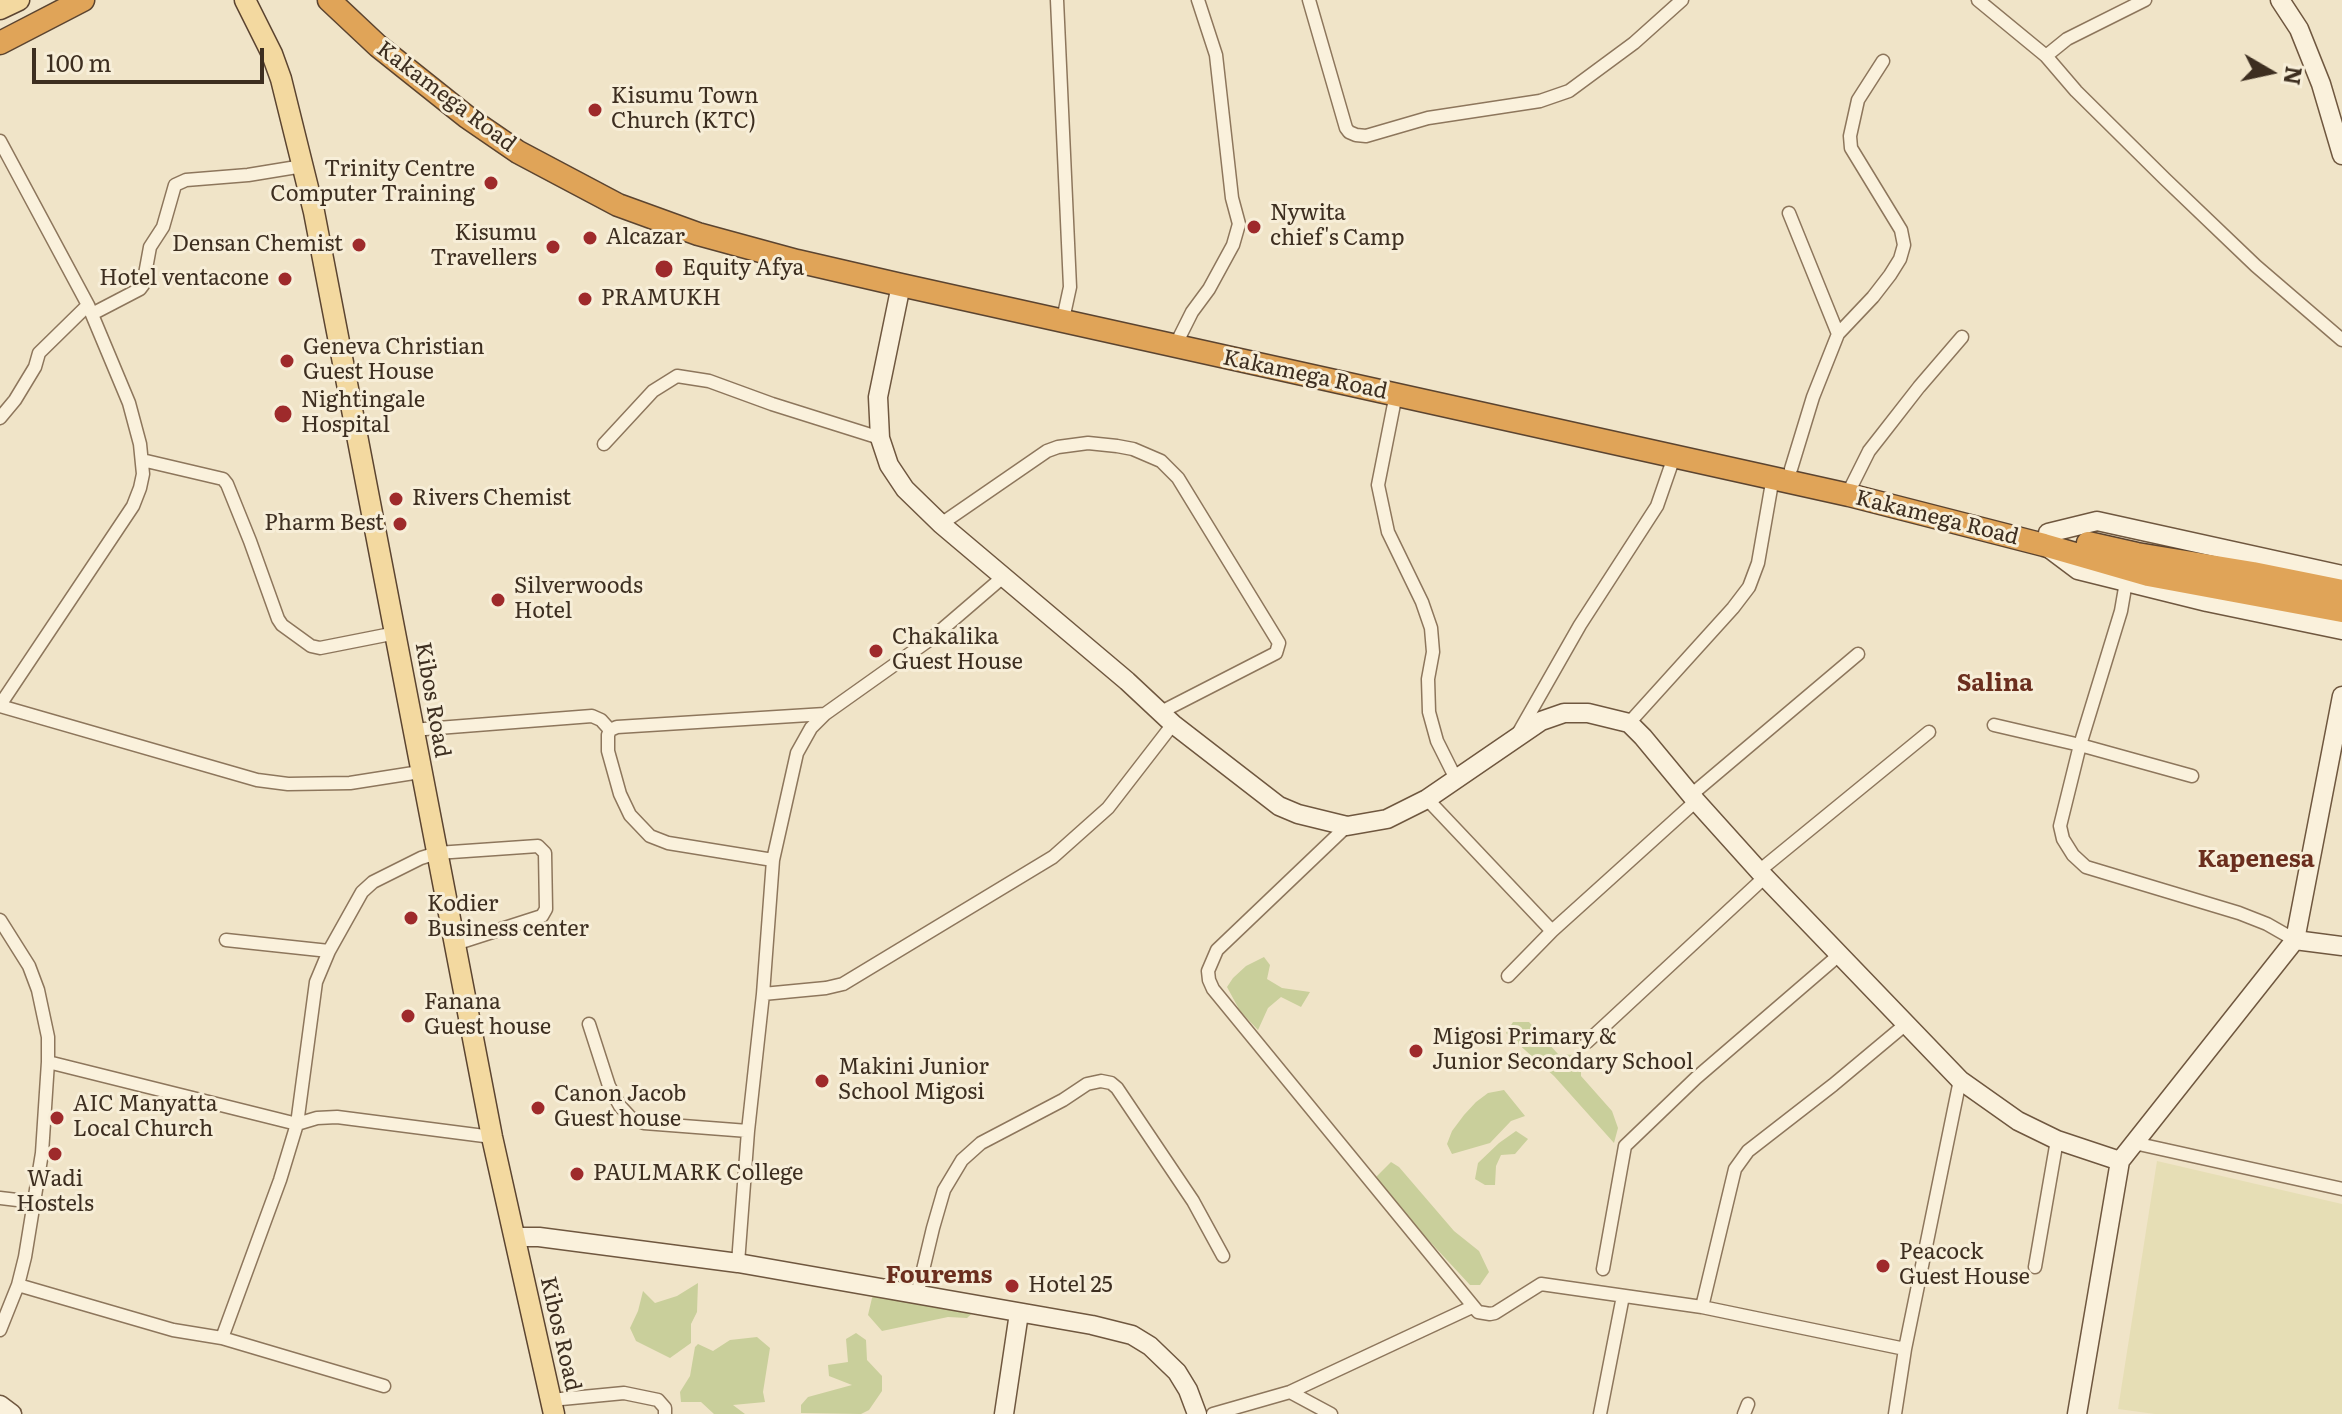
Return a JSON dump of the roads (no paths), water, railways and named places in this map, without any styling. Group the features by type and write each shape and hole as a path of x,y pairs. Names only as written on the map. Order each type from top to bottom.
{"highway":[{"path":"0,43 83,0"},
{"name":"Kakamega Road","path":"329,0 378,46 467,117 518,152 608,200 698,234 901,285 1674,457 1852,485 2046,539"},
{"name":"Kakamega Road","path":"340,0 380,39 522,144 619,197 701,227 900,276 1522,411 2046,539 2137,554 2293,591 2342,611"},
{"name":"Kakamega Road","path":"2293,591 2342,591"}],"main road":[{"path":"0,9 19,0"},
{"name":"Kibos Road","path":"245,0 281,79 303,166 492,1137 552,1407"}],"street":[{"path":"1057,0 1070,287 1065,310"},
{"path":"1180,336 1233,245 1239,224 1232,198 1216,55 1198,0"},
{"path":"1309,0 1346,128 1356,135 1366,136 1428,118 1540,101 1569,91 1634,43 1682,0"},
{"path":"1978,0 2046,56 2076,91 2165,179 2256,266 2342,340"},
{"path":"2046,56 2067,39 2145,0"},
{"path":"2280,0 2299,29 2316,70 2342,155"},
{"path":"1629,723 1749,587 1782,473 1838,334 1890,275 1900,259 1904,245 1901,230 1851,148 1858,100 1883,61"},
{"path":"0,141 90,309 129,403 143,474 133,506 0,706 257,780 288,784 350,783 420,772"},
{"path":"0,418 35,367 39,353 90,309 140,289 150,247 163,227 175,185 186,180 248,175 303,166"},
{"path":"1789,213 1838,334"},
{"path":"901,285 878,397 880,438 889,465 905,489 941,524 1167,718 1279,806 1347,826 1387,819 1427,799 1541,721 1564,713 1588,713 1629,723 1762,874 1960,1080 2018,1121 2057,1140 2120,1161"},
{"path":"1852,485 1869,451 1962,337"},
{"path":"604,444 653,391 677,376 709,381 880,438"},
{"path":"1396,394 1378,485 1388,532 1422,602 1431,628 1433,652 1428,679 1429,712 1437,741 1456,779"},
{"path":"763,994 843,984 1053,857 1108,808 1167,718 1276,653 1279,643 1178,478 1161,461 1133,449 1088,443 1047,451 941,524"},
{"path":"1515,739 1580,625 1657,506 1674,457"},
{"path":"142,460 223,479 250,541 278,619 311,646 320,648 396,633"},
{"path":"2342,575 2097,521 2046,539 2078,570 2207,602 2342,630"},
{"path":"738,1263 773,860 797,753 811,728 825,714 932,638 1003,577"},
{"path":"2126,582 2121,611 2080,745 2060,826 2063,839 2086,867 2239,913 2295,940 2342,946"},
{"path":"1508,976 1694,798 1858,654"},
{"path":"2077,1414 2120,1161 2295,940 2342,696"},
{"path":"773,860 668,843 650,836 630,815 620,794 608,751 608,735 610,730 617,727 825,714"},
{"path":"412,730 592,716 610,730"},
{"path":"1994,725 2192,776"},
{"path":"1587,1042 1762,874 1929,732"},
{"path":"1427,799 1552,931"},
{"path":"1347,826 1217,950 1208,971 1209,980 1213,989 1472,1307 1478,1312 1490,1314 1541,1284 1702,1307 1905,1349"},
{"path":"222,1338 280,1180 297,1124 314,990 321,966 353,907 369,885 421,858 437,853 538,846 545,853 546,909 542,916 455,944"},
{"path":"0,920 24,956 34,978 48,1037 42,1153 34,1202 18,1285 0,1330"},
{"path":"226,940 329,951"},
{"path":"1603,1269 1625,1146 1696,1078 1839,955"},
{"path":"589,1024 609,1086 631,1118 644,1123 748,1131"},
{"path":"1702,1307 1735,1169 1748,1151 1906,1024"},
{"path":"48,1062 297,1124 317,1118 337,1117 492,1137"},
{"path":"1895,1414 1905,1349 1960,1080"},
{"path":"917,1295 944,1190 962,1160 981,1143 1087,1084 1101,1081 1117,1088 1193,1201 1223,1256"},
{"path":"2035,1267 2057,1140"},
{"path":"2134,1143 2342,1189"},
{"path":"0,1198 34,1202"},
{"path":"514,1237 539,1237 738,1263 1092,1325 1132,1335 1150,1346 1177,1372 1197,1414"},
{"path":"18,1285 173,1330 222,1338 384,1386"},
{"path":"1600,1414 1623,1296"},
{"path":"1213,1414 1290,1392 1472,1307"},
{"path":"1004,1414 1019,1313"},
{"path":"1290,1392 1331,1414"},
{"path":"552,1407 624,1393 658,1400 665,1408 665,1414"},
{"path":"0,1405 12,1414"}],"place":[{"name":"Kisumu Town Church (KTC)","path":"595,110"},
{"name":"Trinity Centre Computer Training","path":"491,183"},
{"name":"Nywita chief's Camp","path":"1254,227"},
{"name":"Alcazar","path":"590,238"},
{"name":"Densan Chemist","path":"359,245"},
{"name":"Kisumu Travellers","path":"553,247"},
{"name":"Equity Afya","path":"664,269"},
{"name":"Hotel ventacone","path":"285,279"},
{"name":"PRAMUKH","path":"585,299"},
{"name":"Geneva Christian Guest House","path":"287,361"},
{"name":"Nightingale Hospital","path":"283,414"},
{"name":"Rivers Chemist","path":"396,499"},
{"name":"Pharm Best","path":"400,524"},
{"name":"Silverwoods Hotel","path":"498,600"},
{"name":"Chakalika Guest House","path":"876,651"},
{"name":"Kodier Business center","path":"411,918"},
{"name":"Fanana Guest house","path":"408,1016"},
{"name":"Migosi Primary & Junior Secondary School","path":"1416,1051"},
{"name":"Makini Junior School Migosi","path":"822,1081"},
{"name":"Canon Jacob Guest house","path":"538,1108"},
{"name":"AIC Manyatta Local Church","path":"57,1118"},
{"name":"Wadi Hostels","path":"55,1154"},
{"name":"PAULMARK College","path":"577,1174"},
{"name":"Peacock Guest House","path":"1883,1266"},
{"name":"Hotel 25","path":"1012,1286"}],"district":[{"name":"Salina","path":"1995,684"},
{"name":"Kapenesa","path":"2256,860"},
{"name":"Fourems","path":"939,1276"}]}
